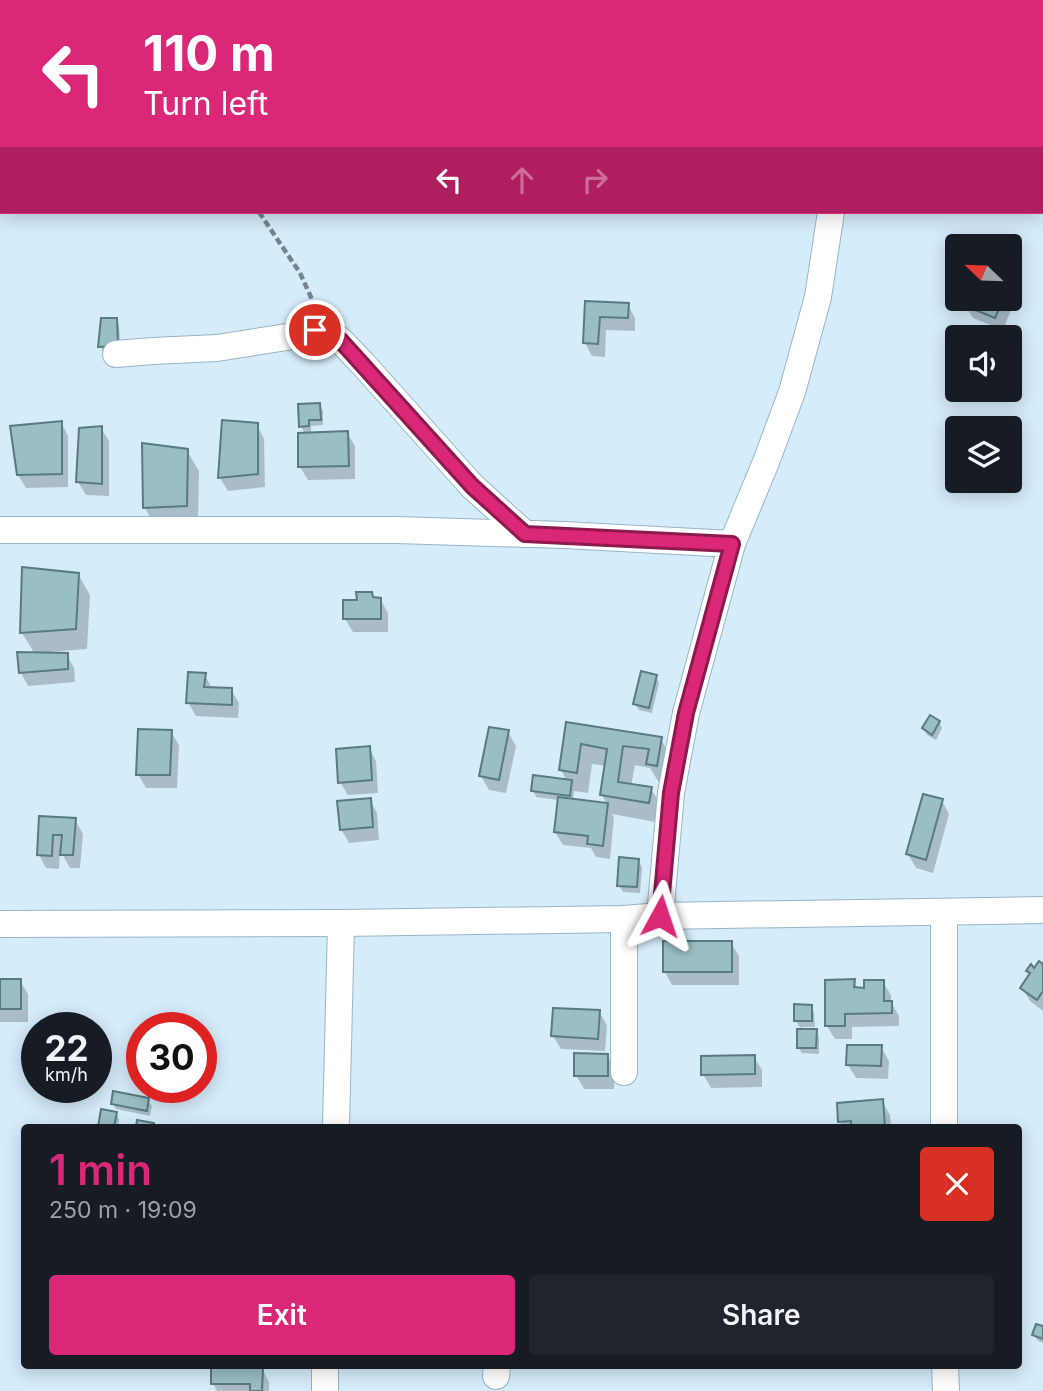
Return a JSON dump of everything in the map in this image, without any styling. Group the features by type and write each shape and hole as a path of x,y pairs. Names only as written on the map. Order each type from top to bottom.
{"street":[{"path":"660,916 671,793 686,713 732,544 792,392 818,298 831,214"},
{"path":"116,354 217,348 293,337 315,330 329,332 341,341 472,486 525,534"},
{"path":"0,530 395,530 732,544"},
{"path":"0,924 341,923 1043,910"},
{"path":"944,912 944,1124"},
{"path":"624,919 624,1072"},
{"path":"336,1124 341,923"},
{"path":"325,1369 325,1391"},
{"path":"945,1369 946,1391"}],"path":[{"path":"260,214 300,273 315,304 323,330"}],"building":[{"path":"585,301 629,303 628,318 600,317 598,344 583,343"},
{"path":"980,312 998,312 995,318"},
{"path":"101,318 117,318 118,346 98,347"},
{"path":"320,403 321,420 309,420 309,426 299,427 298,404"},
{"path":"222,420 258,423 258,474 218,478"},
{"path":"62,421 62,474 17,475 10,426"},
{"path":"102,426 102,484 76,482 79,428"},
{"path":"348,431 349,466 298,467 298,433"},
{"path":"142,443 188,449 187,506 143,508"},
{"path":"22,567 79,573 76,629 20,633"},
{"path":"356,592 372,592 373,597 381,598 381,619 343,619 343,600 357,600"},
{"path":"17,652 68,653 68,669 19,673"},
{"path":"641,671 657,675 649,708 633,704"},
{"path":"188,672 206,673 204,687 232,688 232,705 186,703"},
{"path":"930,715 940,721 932,735 922,728"},
{"path":"566,722 662,737 657,766 646,764 649,749 623,746 618,782 652,787 649,803 600,795 607,749 581,744 577,773 559,770"},
{"path":"489,727 509,730 499,780 479,776"},
{"path":"138,729 172,730 170,775 136,775"},
{"path":"370,746 372,780 338,783 336,749"},
{"path":"533,775 572,780 570,796 531,791"},
{"path":"923,794 943,799 926,860 906,854"},
{"path":"558,797 608,803 603,846 587,844 588,836 554,832"},
{"path":"371,798 373,827 340,830 337,801"},
{"path":"39,816 76,818 73,855 60,855 62,835 53,835 52,856 37,855"},
{"path":"619,857 639,859 637,887 617,886"},
{"path":"663,941 732,941 732,972 663,972"},
{"path":"1039,961 1043,964 1043,991 1037,1000 1020,988 1030,973 1026,971 1031,964 1034,968"},
{"path":"0,979 21,979 21,1009 0,1009"},
{"path":"855,979 854,987 864,988 864,980 884,980 884,1001 892,1001 892,1013 845,1014 845,1026 825,1026 825,980"},
{"path":"794,1004 812,1005 812,1021 794,1021"},
{"path":"553,1008 600,1010 598,1039 551,1036"},
{"path":"797,1029 817,1029 816,1048 797,1048"},
{"path":"847,1045 882,1045 881,1066 846,1065"},
{"path":"574,1053 608,1054 608,1076 574,1076"},
{"path":"755,1055 755,1074 701,1075 701,1056"},
{"path":"113,1091 126,1094 126,1103 148,1103 147,1111 111,1104"},
{"path":"883,1099 885,1124 838,1122 837,1103"},
{"path":"101,1109 117,1112 115,1124 98,1124"},
{"path":"137,1120 154,1123 154,1124 136,1124"},
{"path":"1036,1324 1043,1326 1043,1339 1032,1335"},
{"path":"211,1369 263,1369 262,1391 250,1391 250,1384 211,1384"}],"route":[{"path":"315,330 329,332 341,341 472,486 525,534 732,544 686,713 671,793 660,916"}]}
